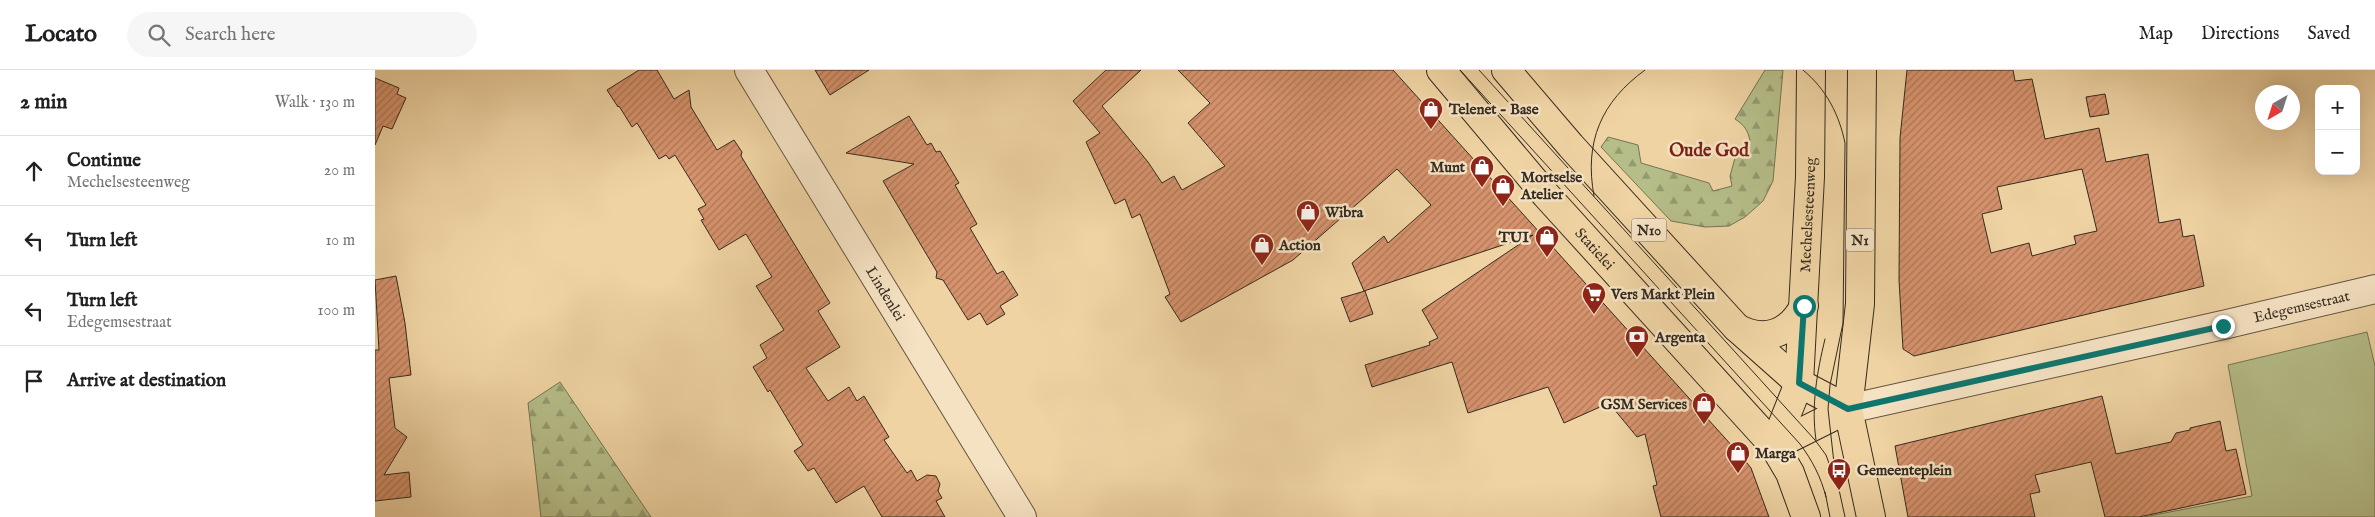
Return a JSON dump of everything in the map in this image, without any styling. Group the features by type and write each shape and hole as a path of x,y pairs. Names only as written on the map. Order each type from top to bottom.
{"main road":[{"name":"Statielei","path":"1441,70 1546,195 1774,446 1790,473 1806,517"},
{"name":"N10","path":"1506,70 1571,146 1736,327 1799,383"},
{"name":"Mechelsesteenweg","path":"1774,446 1799,383 1810,177 1811,70"},
{"name":"N1","path":"1862,70 1860,304 1848,409 1871,517"},
{"path":"1736,327 1747,334 1760,336 1776,334 1789,326 1800,315 1804,306"},
{"path":"1799,383 1848,409"},
{"path":"1774,446 1848,409"}],"street":[{"name":"Lindenlei","path":"749,70 1022,517"},
{"name":"Edegemsestraat","path":"1848,409 2223,326 2375,289"}],"green space":[{"path":"1765,70 1783,70 1773,181 1763,201 1745,217 1729,226 1705,227 1671,221 1601,147 1608,137 1638,145 1641,163 1709,183 1713,191 1732,186 1730,176 1737,151 1745,148 1750,141 1745,128 1735,119"},
{"path":"2367,332 2375,366 2375,517 2144,517 2252,496 2228,365"},
{"path":"560,382 651,517 541,517 528,403"}],"building":[{"path":"639,70 657,70 674,99 689,90 691,107 717,150 734,140 742,152 741,156 830,303 818,311 840,347 806,368 828,401 849,387 857,401 864,396 889,437 884,440 907,473 911,470 917,481 927,475 936,476 940,484 938,491 942,498 936,501 945,517 882,517 864,486 836,503 814,468 808,471 794,451 803,445 770,390 768,392 753,367 767,358 760,345 784,330 756,286 772,277 746,234 719,250 701,220 704,219 698,209 706,205 675,155 669,159 666,155 659,159 637,123 632,127 607,90"},
{"path":"815,70 869,70 830,95"},
{"path":"1106,70 1141,70 1102,106 1148,162 1162,183 1174,176 1182,190 1225,166 1188,123 1210,103 1178,70 1393,70 1743,458 1751,468 1769,517 1661,517 1653,486 1657,485 1645,434 1637,437 1609,403 1564,423 1548,387 1468,413 1452,362 1372,387 1365,365 1430,345 1429,342 1438,338 1422,310 1533,235 1364,291 1352,263 1384,236 1388,243 1431,205 1397,169 1293,260 1181,322 1165,297 1170,294 1140,214 1132,218 1125,199 1115,204 1086,142 1100,133 1073,101"},
{"path":"1907,70 2013,70 2015,81 2032,79 2045,139 2099,128 2106,162 2148,154 2159,223 2180,219 2183,237 2194,235 2204,286 1914,356 1903,349 1899,280 1900,138","holes":["2082,169 2097,231 2074,236 2076,244 2032,256 2029,243 1991,253 1982,214 2002,209 1997,187"]},
{"path":"375,78 399,88 397,94 406,98 392,129 383,126 375,145"},
{"path":"2105,94 2109,114 2090,117 2086,97"},
{"path":"909,116 927,145 931,143 936,152 940,151 959,183 955,185 977,224 970,228 997,274 1003,271 1018,295 1000,306 1005,314 987,325 980,313 968,320 943,280 936,278 937,272 883,181 914,164 846,153"},
{"path":"396,276 405,323 411,375 389,378 395,428 407,437 384,475 409,472 411,497 375,501 375,350 379,350 375,280"},
{"path":"1365,291 1373,314 1350,322 1341,298"},
{"path":"2102,396 2116,454 2171,442 2176,433 2220,421 2226,451 2236,449 2246,494 2139,517 2105,517 2091,462 2035,475 2040,492 2030,494 2035,517 1908,517 1895,446"}],"tram line":[{"path":"1460,70 1800,444 1816,469 1826,497"},
{"path":"1479,70 1815,440 1826,455 1839,491"},
{"path":"1594,196 1592,158 1594,141 1599,125 1617,96 1645,70"},
{"path":"1803,70 1825,94 1835,112 1845,143 1843,323 1830,385 1828,409 1834,463"},
{"path":"1816,440 1814,415 1816,389 1825,339"},
{"path":"1838,485 1845,517"},
{"path":"1825,492 1830,517"}],"place":[{"name":"Telenet - Base","path":"1431,130"},
{"name":"Munt","path":"1482,188"},
{"name":"Mortselse Atelier","path":"1503,207"},
{"name":"Wibra","path":"1308,233"},
{"name":"TUI","path":"1547,258"},
{"name":"Action","path":"1262,266"},
{"name":"Vers Markt Plein","path":"1594,315"},
{"name":"Argenta","path":"1637,358"},
{"name":"GSM Services","path":"1704,425"},
{"name":"Marga","path":"1738,474"},
{"name":"Gemeenteplein","path":"1839,491"}],"district":[{"name":"Oude God","path":"1709,150"}],"route":[{"path":"1804,306 1799,383 1848,409 2223,326"}]}
